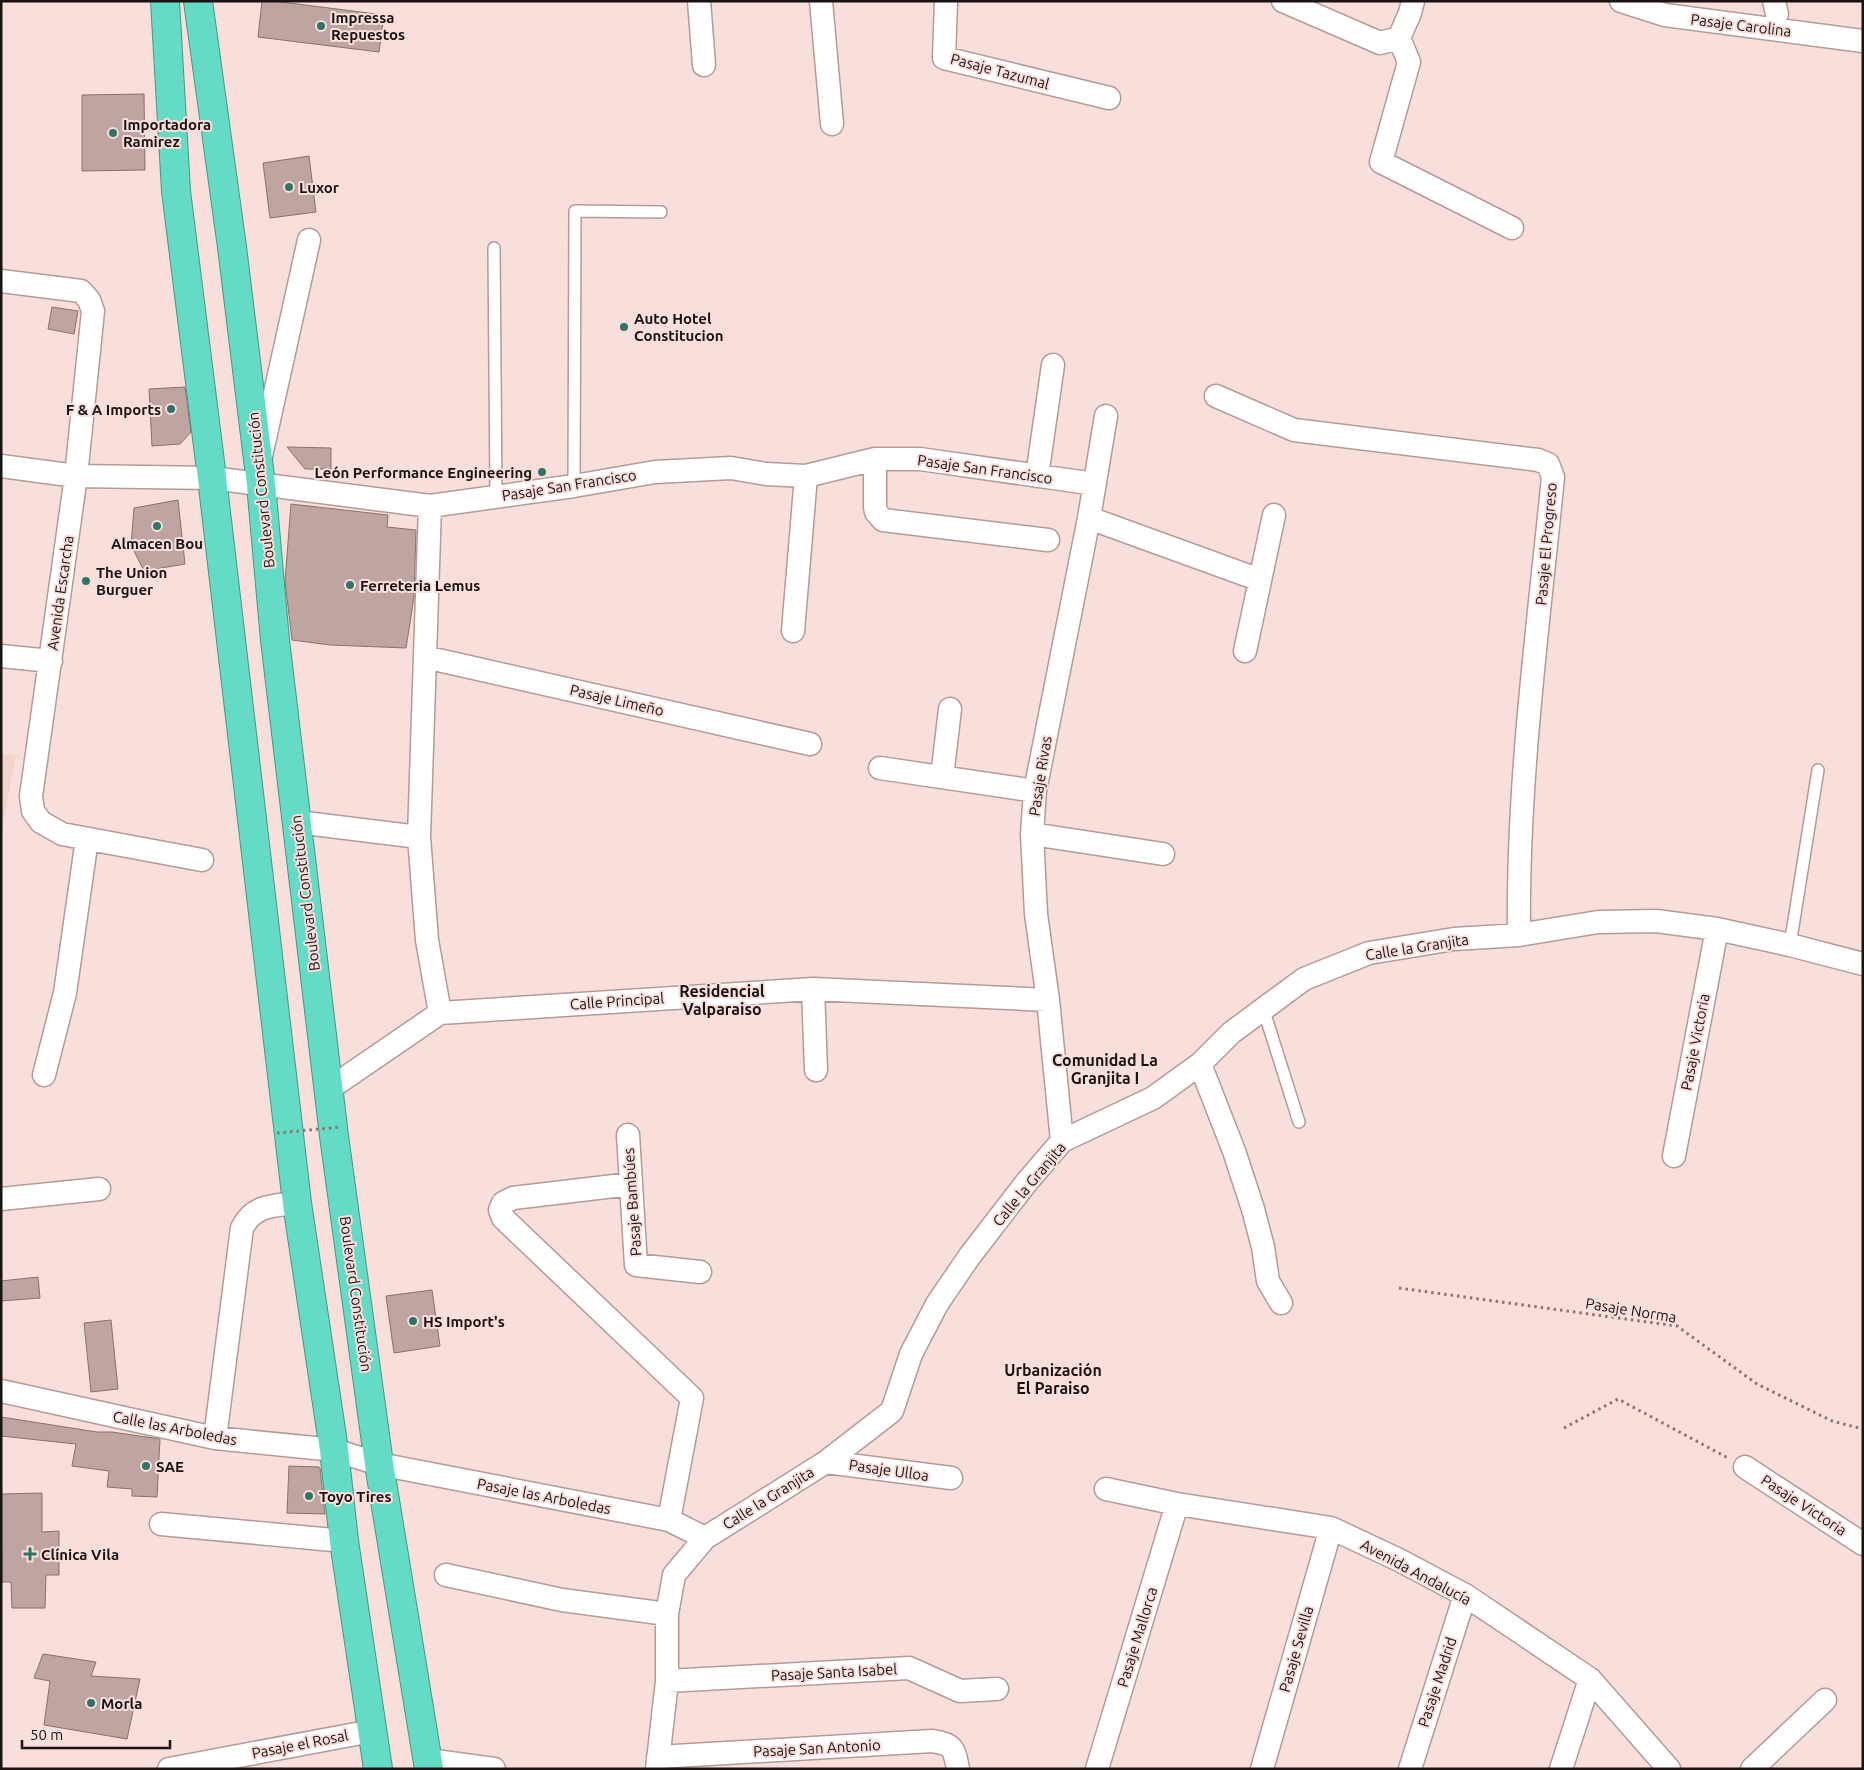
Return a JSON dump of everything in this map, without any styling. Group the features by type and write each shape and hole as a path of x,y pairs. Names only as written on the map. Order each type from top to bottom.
{"highway":[{"path":"158,1 167,30"},
{"path":"165,1 176,191 212,478 297,1203 334,1450 344,1541 378,1769"},
{"name":"Boulevard Constitución","path":"200,5 260,474 275,640 329,1089 379,1464 429,1764"}],"street":[{"path":"699,1 704,65"},
{"path":"821,1 832,124"},
{"name":"Pasaje Tazumal","path":"946,1 944,58 1109,98"},
{"path":"1283,1 1380,43 1399,38"},
{"path":"1413,1 1399,38 1409,62 1381,162 1512,228"},
{"name":"Pasaje Carolina","path":"1621,1 1665,15 1863,41"},
{"path":"260,474 309,240"},
{"name":"Avenida Escarcha","path":"1,281 81,291 89,300 94,311 76,476 31,796 33,811 41,822 62,834 202,860"},
{"path":"1037,476 1053,364"},
{"name":"Pasaje El Progreso","path":"1216,396 1294,430 1538,460 1548,464 1553,477 1525,767 1519,879 1519,935"},
{"name":"Pasaje Rivas","path":"1062,1141 1048,1000 1036,914 1032,834 1035,791 1089,518 1106,416"},
{"path":"875,459 875,507 876,512 883,520 1048,540"},
{"name":"Pasaje San Francisco","path":"1,466 76,476 212,478 260,474 430,506 574,486 654,472 731,468 766,474 806,476 875,459 920,459 1094,484"},
{"path":"793,631 806,476"},
{"path":"329,1089 440,1013 427,940 419,838 430,506"},
{"path":"1245,651 1274,515"},
{"path":"1089,518 1260,580"},
{"path":"1,656 51,661"},
{"name":"Pasaje Limeño","path":"425,657 810,744"},
{"path":"942,777 950,709"},
{"path":"880,768 1035,791"},
{"path":"297,822 419,838"},
{"path":"1032,834 1163,854"},
{"path":"44,1075 65,993 87,840"},
{"name":"Calle la Granjita","path":"657,1763 667,1681 667,1614 674,1575 705,1538 826,1462 892,1411 911,1354 937,1304 969,1257 1026,1183 1062,1141 1153,1098 1200,1064 1231,1033 1304,979 1369,953 1454,939 1519,935 1598,922 1656,920 1717,929 1863,964"},
{"name":"Pasaje Victoria","path":"1674,1156 1717,929"},
{"path":"813,989 816,1070"},
{"name":"Calle Principal","path":"440,1013 813,989 1048,1000"},
{"path":"1200,1064 1234,1151 1253,1209 1268,1281 1281,1303"},
{"name":"Pasaje Bambúes","path":"628,1135 636,1265 700,1272"},
{"path":"631,1184 512,1198 503,1203 500,1210 503,1218 692,1398 669,1520"},
{"path":"1,1199 99,1189"},
{"path":"215,1438 242,1228 246,1219 257,1210 267,1206 297,1203"},
{"name":"Calle las Arboledas","path":"1,1391 215,1438 334,1450 379,1464"},
{"name":"Pasaje Ulloa","path":"826,1462 951,1478"},
{"name":"Pasaje las Arboledas","path":"379,1464 669,1520 705,1538"},
{"name":"Pasaje Victoria","path":"1745,1467 1863,1544"},
{"name":"Avenida Andalucía","path":"1106,1488 1177,1504 1331,1528 1399,1560 1465,1595 1590,1679 1669,1769"},
{"name":"Pasaje Mallorca","path":"1097,1769 1177,1504"},
{"path":"161,1524 344,1541"},
{"name":"Pasaje Sevilla","path":"1262,1769 1331,1528"},
{"path":"446,1575 562,1600 667,1614"},
{"name":"Pasaje Madrid","path":"1410,1769 1465,1595"},
{"name":"Pasaje Santa Isabel","path":"667,1681 909,1668 960,1690 997,1689"},
{"path":"1562,1769 1590,1679"},
{"path":"1752,1769 1825,1700"},
{"name":"Pasaje el Rosal","path":"169,1769 372,1731"},
{"name":"Pasaje San Antonio","path":"657,1763 932,1741 945,1743 952,1747 958,1769"},
{"path":"429,1764 494,1769"}],"lane":[{"path":"574,486 575,211 661,212"},
{"path":"494,248 496,497"},
{"path":"1790,945 1818,770"},
{"path":"1263,1008 1299,1122"}],"path":[{"path":"277,1133 341,1127"},
{"name":"Pasaje Norma","path":"1399,1288 1678,1326 1757,1384 1832,1421 1863,1429"},
{"path":"1564,1428 1618,1399 1745,1467"}],"shaded area":[{"path":"1,754 16,755 1,834"}],"building":[{"name":"Impressa Repuestos","path":"262,1 384,15 379,52 258,37"},
{"name":"Importadora Ramirez","path":"144,94 145,170 82,171 82,95"},
{"name":"Luxor","path":"309,156 316,212 270,218 263,163"},
{"path":"52,307 78,311 74,334 48,329"},
{"name":"F & A Imports","path":"185,387 191,432 180,444 152,446 149,389"},
{"path":"287,447 331,448 331,469 305,469"},
{"name":"Almacen Bou","path":"178,500 185,564 144,571 131,545 134,508"},
{"name":"Ferreteria Lemus","path":"291,504 388,515 387,527 416,530 414,597 406,648 330,645 292,640 285,581"},
{"path":"38,1277 40,1298 1,1301 1,1281"},
{"name":"HS Import's","path":"432,1290 440,1346 394,1353 386,1296"},
{"path":"111,1320 118,1389 91,1392 84,1323"},
{"path":"1,1417 97,1432 112,1432 160,1439 157,1497 132,1496 132,1489 107,1487 109,1471 72,1466 76,1444 1,1436"},
{"name":"Toyo Tires","path":"289,1466 320,1468 325,1514 287,1513"},
{"name":"Clínica Vila","path":"42,1493 42,1532 59,1531 59,1575 46,1575 45,1608 12,1608 11,1582 2,1582 1,1494"},
{"name":"Morla","path":"43,1654 96,1662 91,1676 140,1679 127,1739 44,1725 50,1681 34,1678"}],"place":[{"name":"Impressa Repuestos","path":"321,26"},
{"name":"Importadora Ramirez","path":"113,133"},
{"name":"Luxor","path":"289,187"},
{"name":"Auto Hotel Constitucion","path":"624,327"},
{"name":"F & A Imports","path":"171,409"},
{"name":"León Performance Engineering","path":"542,472"},
{"name":"Almacen Bou","path":"157,526"},
{"name":"The Union Burguer","path":"86,581"},
{"name":"Ferreteria Lemus","path":"350,585"},
{"name":"HS Import's","path":"413,1321"},
{"name":"SAE","path":"146,1466"},
{"name":"Toyo Tires","path":"309,1496"},
{"name":"Clínica Vila","path":"30,1554"},
{"name":"Morla","path":"91,1703"}],"district":[{"name":"Residencial Valparaiso","path":"722,1000"},
{"name":"Comunidad La Granjita I","path":"1105,1069"},
{"name":"Urbanización El Paraiso","path":"1053,1379"}]}
